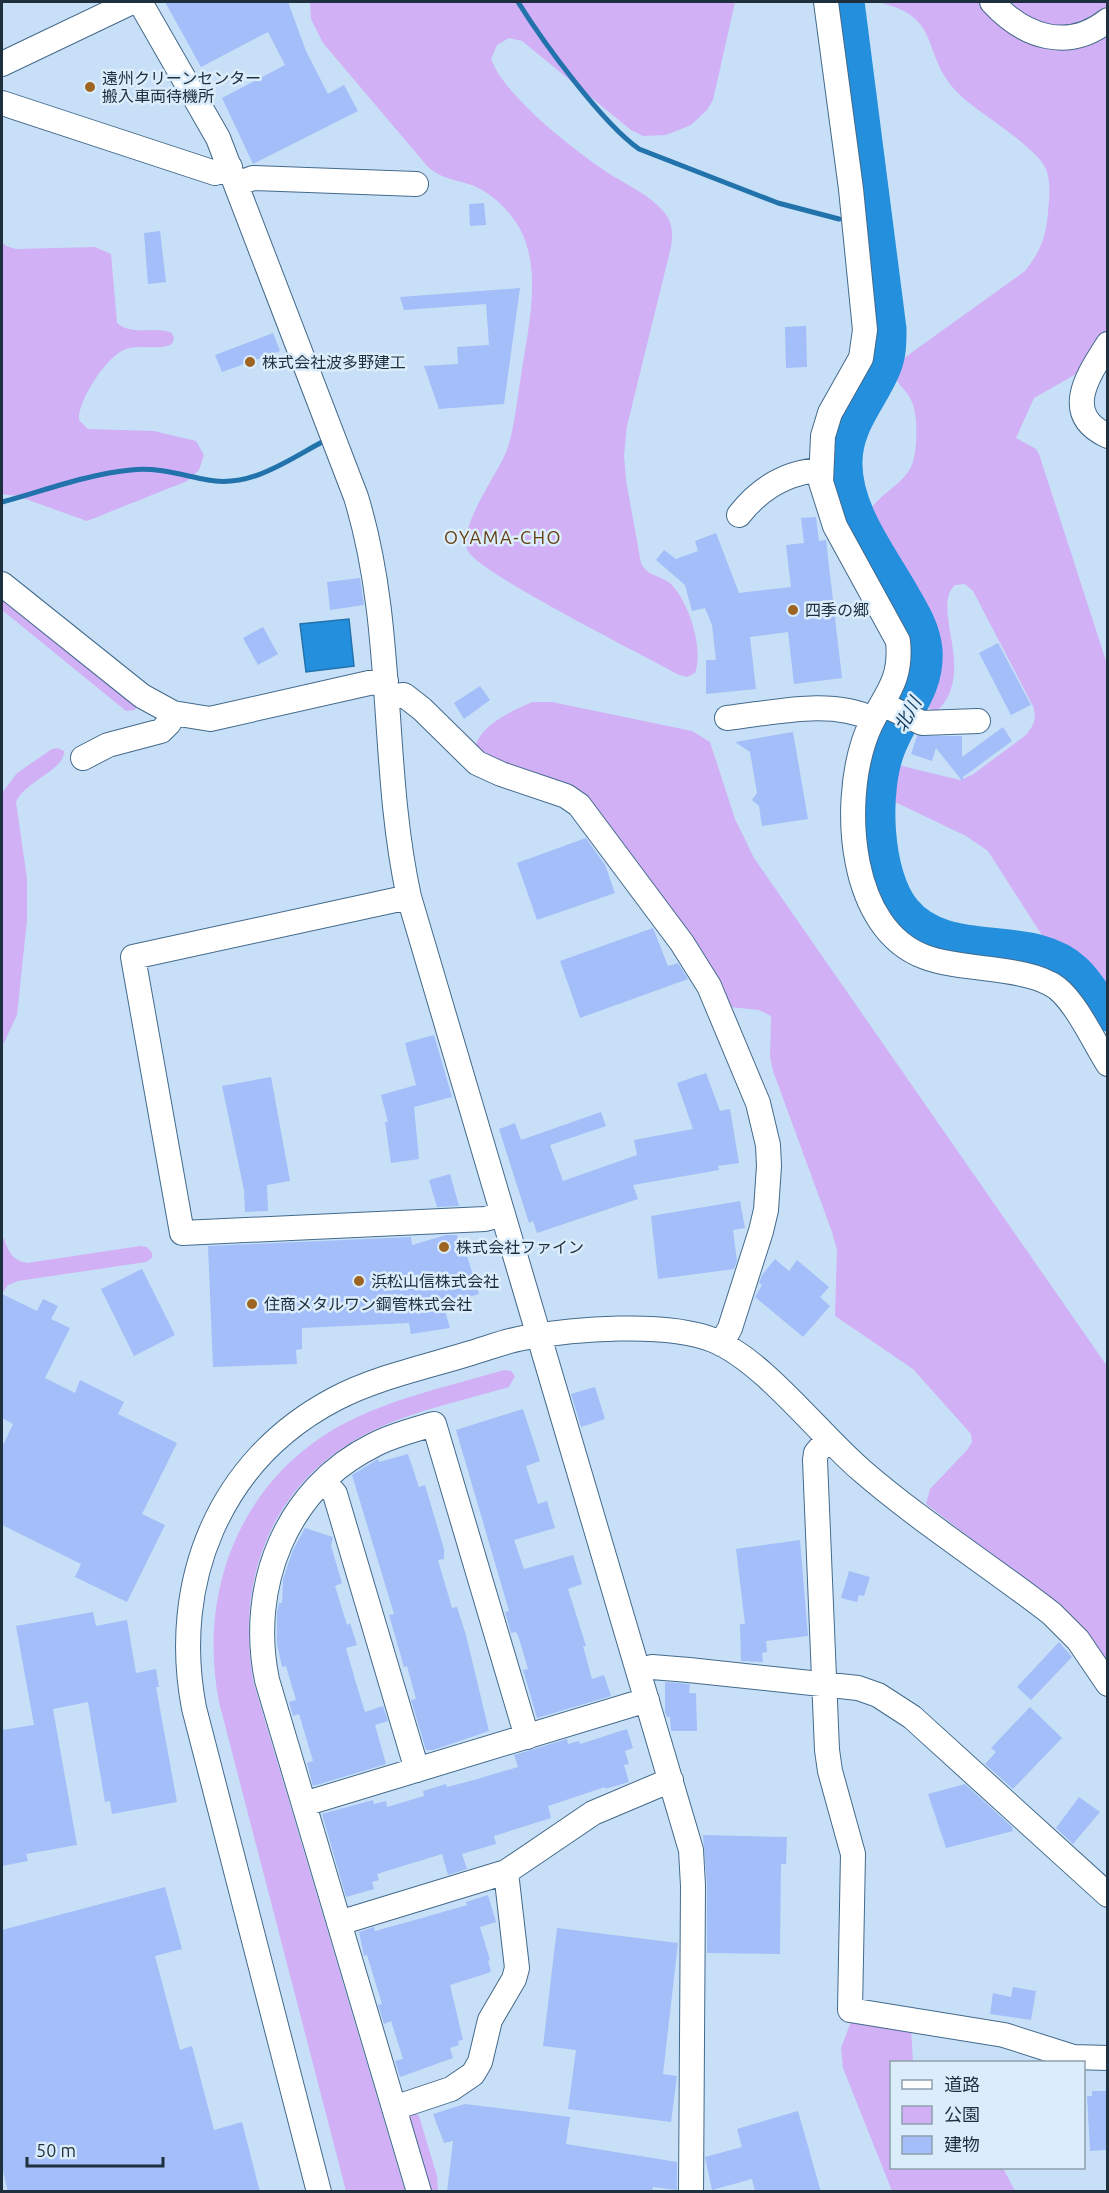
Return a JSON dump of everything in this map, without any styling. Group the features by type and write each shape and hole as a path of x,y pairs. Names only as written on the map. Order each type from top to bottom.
{"street":[{"path":"2,64 132,2"},
{"path":"140,2 202,107 233,176 364,522 376,574 401,854 409,897 687,1832 693,1868 691,2192"},
{"path":"826,2 851,189 865,330 861,358 830,413 823,436 821,470 826,505 835,526 898,641 900,660 896,680 858,761 853,808 859,869 864,891 873,912 886,931 904,946 923,957 945,964 1030,976 1052,985 1068,1001 1107,1064"},
{"path":"992,2 1017,22 1037,34 1056,38 1076,37 1095,30 1107,20"},
{"path":"2,103 215,173 253,178 416,184"},
{"path":"1107,344 1087,377 1082,389 1081,402 1091,425 1107,436"},
{"path":"739,515 754,497 774,483 806,471 821,470"},
{"path":"2,584 142,696 173,713 196,718 225,717 369,683 404,695 422,709 466,754 489,770 552,790 579,805 682,943 709,986 758,1103 768,1145 767,1199 760,1231 730,1328 721,1344"},
{"path":"727,718 808,709 883,711 918,721 978,721"},
{"path":"83,758 108,745 161,731 169,723 173,713"},
{"path":"409,897 133,957 182,1233 485,1219 503,1214"},
{"path":"320,2192 194,1708 189,1682 187,1630 194,1578 212,1529 238,1484 272,1444 313,1412 336,1399 376,1382 520,1338 539,1335 669,1329 702,1336 721,1344 747,1360 828,1439 889,1493 1052,1614 1078,1640 1107,1684"},
{"path":"419,2192 267,1680 261,1638 261,1617 268,1574 284,1534 307,1499 324,1481 346,1462 373,1445 434,1424 527,1737"},
{"path":"828,1439 816,1453 815,1460 830,1771 853,1854 850,2010 1004,2036 1073,2057 1107,2058"},
{"path":"324,1481 335,1494 417,1770"},
{"path":"639,1671 661,1668 858,1688 896,1705 1107,1895"},
{"path":"304,1804 648,1700"},
{"path":"339,1923 506,1872 593,1813 671,1780"},
{"path":"394,2108 463,2083 480,2062 490,2020 514,1979 517,1968 506,1872"}],"green space":[{"path":"310,2 735,2 713,100 707,110 691,125 666,135 643,136 631,130 522,41 509,38 497,45 491,59 511,90 542,122 608,173 652,200 664,212 671,224 671,247 627,426 624,455 626,480 641,563 647,571 671,584 684,602 696,639 698,652 695,673 687,677 679,675 600,633 501,577 479,562 468,551 466,541 473,515 508,447 512,429 530,315 532,273 529,253 512,217 497,201 479,188 445,177 428,167 323,43 311,19"},
{"path":"876,2 985,2 1014,27 1107,27 1107,331 1078,373 1034,398 1016,438 1036,449 1039,454 1107,664 1107,1002 1080,964 1043,937 988,851 966,836 895,802 888,795 888,778 891,771 898,765 960,780 972,775 1026,735 1034,722 1033,706 973,591 965,584 955,585 949,595 947,609 954,659 954,677 949,694 938,710 932,710 926,706 925,700 932,670 932,648 928,627 868,516 878,501 905,476 914,458 915,415 909,396 897,380 900,361 1025,271 1035,257 1044,237 1049,187 1047,172 1033,152 956,91 945,77 928,37 912,16 897,8"},
{"path":"999,2 1107,2 1107,12 1057,33"},
{"path":"2,242 16,249 95,247 111,254 117,323 130,329 165,331 172,333 174,338 172,344 167,346 137,347 118,353 102,369 88,391 79,420 88,429 154,431 196,441 204,455 199,470 187,481 87,521 17,496 2,494"},
{"path":"2,594 137,704 135,710 126,711 2,610"},
{"path":"533,702 552,702 692,731 710,742 735,819 754,858 1107,1366 1107,1664 1044,1594 926,1504 930,1489 967,1450 972,1442 971,1434 913,1369 835,1316 837,1250 773,1071 770,1057 771,1016 759,1010 730,1007 596,812 504,767 475,749 489,726 516,709"},
{"path":"58,748 64,751 63,758 52,770 27,788 16,802 27,879 27,920 17,1015 2,1047 2,793 17,773 52,749"},
{"path":"2,1234 13,1256 27,1263 140,1246 147,1247 152,1253 152,1258 146,1262 18,1281 8,1285 2,1293"},
{"path":"504,1370 511,1371 515,1376 509,1387 400,1419 366,1434 333,1455 306,1479 284,1508 267,1539 256,1573 250,1609 249,1646 254,1684 405,2191 346,2191 219,1702 214,1660 215,1618 222,1578 236,1539 255,1504 280,1472 312,1444 349,1421 386,1405"},
{"path":"852,2019 911,2028 913,2061 890,2061 890,2169 1004,2169 1015,2191 892,2191 843,2068 841,2048"},
{"path":"415,2113 419,2116 437,2176 438,2191 427,2191 407,2116"}],"water":[{"path":"349,619 354,666 306,672 300,624"}],"building":[{"path":"165,2 288,2 306,51 328,94 344,85 358,111 253,164 222,98 285,65 268,32 201,67"},
{"path":"484,203 486,225 470,226 469,204"},
{"path":"160,231 166,282 148,284 144,233"},
{"path":"520,288 504,404 439,409 424,366 458,364 457,347 489,345 486,304 404,310 400,297"},
{"path":"806,326 807,367 786,368 785,327"},
{"path":"273,333 280,351 222,372 215,355"},
{"name":"四季の郷","path":"816,517 819,541 826,540 842,678 794,684 788,632 750,637 756,689 706,694 706,660 716,660 712,625 705,608 692,611 685,585 656,560 664,550 676,559 698,551 695,541 716,533 739,593 791,587 786,545 804,543 801,518"},
{"path":"360,578 364,605 330,610 327,582"},
{"path":"263,627 278,654 258,665 243,638"},
{"path":"998,643 1031,705 1011,715 979,653"},
{"path":"480,686 490,700 464,719 454,703"},
{"path":"1003,727 1012,741 963,777 963,782 936,748 932,761 911,754 917,736 962,736 962,757"},
{"path":"793,732 808,819 762,826 759,806 752,800 757,793 750,752 735,742"},
{"path":"586,838 605,865 615,893 537,920 517,863"},
{"path":"653,928 668,966 678,963 688,979 580,1018 560,961"},
{"path":"434,1035 452,1097 414,1107 419,1159 391,1163 385,1122 388,1122 381,1095 416,1085 405,1043"},
{"path":"706,1073 720,1111 730,1109 739,1163 718,1166 719,1170 633,1185 638,1199 537,1233 533,1221 529,1223 499,1129 515,1123 521,1140 601,1112 606,1126 550,1145 563,1181 637,1155 634,1140 693,1129 677,1083"},
{"path":"271,1077 290,1181 267,1185 268,1211 245,1212 244,1190 222,1086"},
{"path":"450,1174 459,1206 437,1207 429,1180"},
{"path":"740,1201 745,1228 733,1230 737,1261 734,1269 658,1279 651,1216"},
{"path":"446,1235 457,1235 463,1257 467,1256 479,1294 443,1304 450,1328 411,1334 409,1323 302,1328 302,1349 296,1350 297,1364 213,1367 208,1246 411,1237 412,1245"},
{"path":"775,1259 789,1271 797,1260 829,1287 820,1297 830,1306 803,1337 755,1297 762,1285 759,1283 762,1275"},
{"path":"142,1269 175,1335 134,1356 101,1289"},
{"path":"2,1294 37,1311 43,1299 58,1306 51,1319 70,1328 45,1378 75,1393 80,1380 124,1402 118,1414 177,1443 142,1514 165,1525 127,1602 75,1577 81,1564 2,1525 2,1447 13,1424 2,1418"},
{"path":"595,1387 605,1419 581,1427 571,1394"},
{"path":"523,1409 540,1461 526,1466 538,1504 547,1501 555,1528 514,1540 524,1569 573,1555 582,1584 568,1589 586,1646 583,1646 592,1679 604,1675 611,1696 537,1718 523,1670 528,1669 518,1635 516,1632 511,1633 505,1612 509,1611 456,1430"},
{"path":"408,1454 419,1487 425,1485 444,1549 444,1559 438,1560 452,1608 457,1607 466,1635 489,1731 433,1750 426,1750 411,1700 416,1699 389,1615 394,1614 352,1475 378,1459 379,1462"},
{"path":"305,1528 333,1537 331,1546 342,1583 335,1586 347,1625 350,1623 357,1645 346,1648 356,1683 365,1712 383,1706 388,1721 375,1725 386,1764 313,1786 307,1763 313,1761 299,1714 293,1716 289,1702 296,1700 286,1666 282,1667 277,1644 277,1612 279,1603 282,1603 283,1579 293,1550"},
{"path":"800,1540 808,1636 766,1641 767,1652 762,1653 763,1662 741,1661 740,1624 745,1624 736,1549"},
{"path":"849,1571 870,1577 864,1596 859,1595 857,1602 841,1598"},
{"path":"93,1612 96,1626 127,1620 136,1673 156,1669 159,1687 156,1687 177,1802 112,1814 110,1801 105,1802 88,1702 53,1709 77,1845 26,1854 28,1861 2,1866 2,1730 34,1725 16,1626"},
{"path":"1059,1642 1072,1657 1031,1700 1017,1687"},
{"path":"665,1682 690,1684 689,1693 696,1693 697,1731 671,1731 670,1717 667,1717 665,1712"},
{"path":"1030,1707 1062,1738 1013,1789 985,1764 996,1752 991,1748"},
{"path":"627,1729 633,1748 625,1751 629,1764 624,1765 629,1782 605,1789 605,1787 548,1806 551,1818 494,1836 496,1844 462,1854 467,1869 448,1875 442,1854 377,1874 379,1880 372,1882 374,1889 346,1897 322,1814 373,1800 374,1804 386,1801 387,1807 424,1796 423,1791 446,1784 447,1787 518,1767 514,1755 567,1739 568,1744 579,1741 580,1744"},
{"path":"965,1784 1012,1827 1013,1831 946,1848 928,1794"},
{"path":"1079,1797 1100,1812 1073,1844 1056,1828"},
{"path":"703,1835 787,1837 786,1864 781,1864 780,1954 707,1953 707,1885"},
{"path":"165,1887 182,1949 155,1956 180,2050 192,2046 214,2130 242,2122 260,2192 8,2192 2,2167 2,1930"},
{"path":"488,1895 496,1922 480,1927 490,1960 488,1961 491,1972 450,1985 463,2040 458,2041 459,2045 450,2048 453,2058 400,2077 395,2061 403,2059 391,2021 384,2024 378,2005 382,2004 367,1955 364,1956 359,1932 374,1927 375,1931 422,1918 467,1905 466,1902"},
{"path":"557,1928 678,1943 663,2074 677,2076 671,2122 568,2109 576,2050 543,2046"},
{"path":"1013,1987 1036,1991 1031,2020 990,2014 993,1993 1011,1997"},
{"path":"1092,2091 1107,2091 1107,2150 1090,2151 1087,2096 1092,2096"},
{"path":"465,2104 570,2117 566,2144 677,2162 677,2190 653,2187 652,2192 447,2192 453,2141 444,2143 433,2114"},
{"path":"798,2111 821,2192 755,2192 752,2179 712,2190 705,2157 742,2147 737,2129"}],"waterway":[{"path":"518,2 542,38 591,102 624,137 639,149 778,203 839,219"},
{"name":"北川","path":"848,2 890,329 886,364 855,424 847,447 847,478 857,514 915,615 926,650 926,664 919,688 895,734 884,764 879,807 882,854 887,876 895,896 905,911 923,926 943,936 1037,951 1058,958 1081,976 1108,1015"},
{"name":"北川","path":"871,226 878,228"},
{"path":"2,502 82,479 141,469 208,480 239,480 268,471 322,442"}],"place":[{"name":"遠州クリーンセンター 搬入車両待機所","path":"90,87"},
{"name":"株式会社波多野建工","path":"250,362"},
{"name":"四季の郷","path":"793,610"},
{"name":"株式会社ファイン","path":"444,1247"},
{"name":"浜松山信株式会社","path":"359,1281"},
{"name":"住商メタルワン鋼管株式会社","path":"252,1304"}],"district":[{"name":"OYAMA-CHO","path":"503,537"}]}
